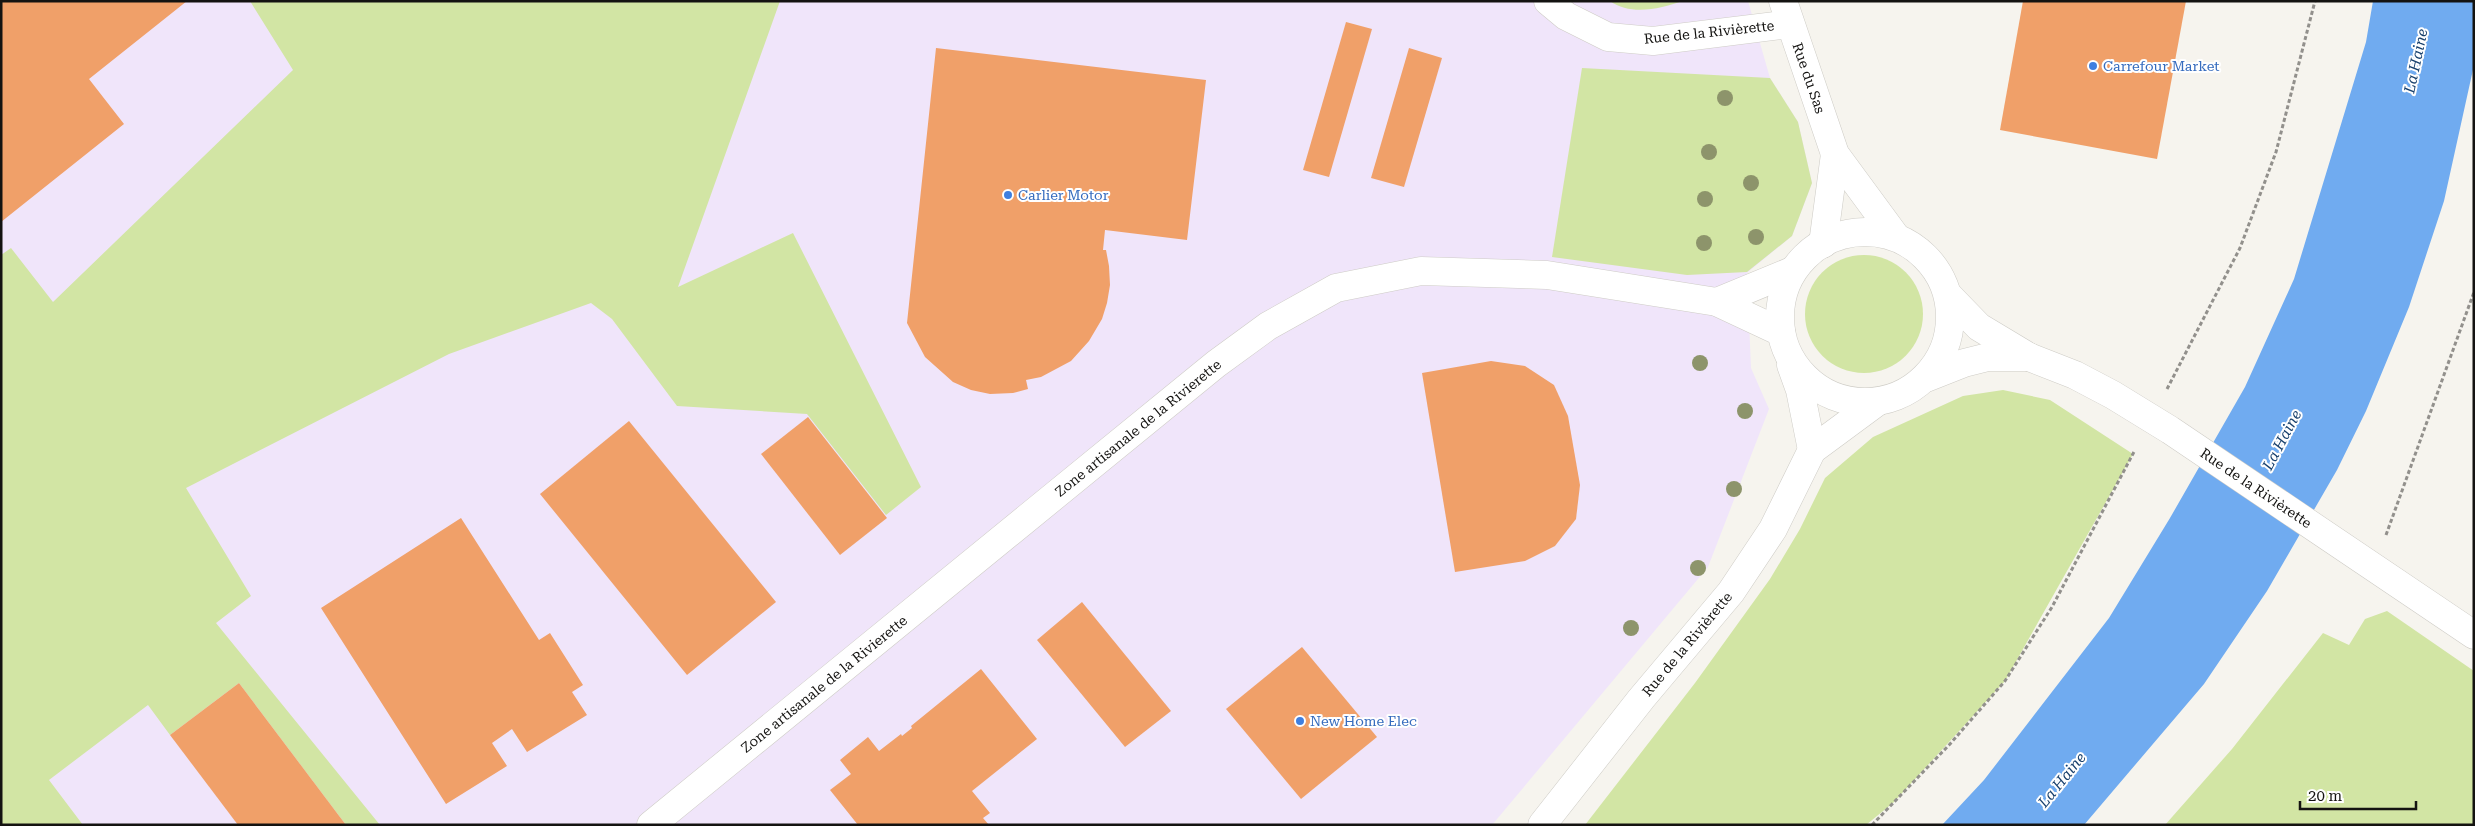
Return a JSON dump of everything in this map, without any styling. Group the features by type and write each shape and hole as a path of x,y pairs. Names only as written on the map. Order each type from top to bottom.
{"street":[{"name":"Rue de la Rivièrette","path":"1548,1 1566,16 1608,37 1653,40 1786,13"},
{"name":"Rue du Sas","path":"1786,13 1835,154 1896,238"},
{"name":"Rue du Sas","path":"1823,244 1835,154"},
{"path":"1784,343 1801,375 1823,392 1849,402 1877,402 1903,394 1926,378 1942,355 1950,329 1950,304 1943,280 1929,259 1910,243 1862,231 1834,237 1811,251 1792,271 1782,297 1779,325 1784,343 1800,390 1812,450"},
{"name":"Zone artisanale de la Rivierette","path":"651,825 1216,364 1268,326 1336,288 1421,271 1548,275 1717,302 1784,343"},
{"path":"1717,302 1792,271"},
{"name":"Rue de la Rivièrette","path":"1948,295 1979,327 2029,358 2075,375 2161,424 2474,635"},
{"name":"Rue de la Rivièrette","path":"1926,378 1964,363 1988,358 2029,358"},
{"name":"Rue de la Rivièrette","path":"1542,825 1641,699 1731,592 1773,529 1812,450 1877,402"}],"path":[{"path":"1872,825 1950,744 2005,681 2052,607 2092,534 2161,424 2194,341 2240,248 2276,152 2315,1"},
{"path":"2374,568 2474,292"}],"shaded area":[{"path":"1,1 1748,1 1770,78 1798,122 1812,183 1792,236 1747,273 1751,368 1769,409 1708,567 1492,825 1,825"}],"green space":[{"path":"250,1 780,1 678,287 793,233 921,487 886,515 807,414 677,406 612,319 591,303 449,354 186,488 251,596 216,623 380,825 346,825 239,683 170,735 148,705 49,780 83,825 1,825 1,255 11,248 53,302 293,70"},
{"path":"1610,1 1682,1 1646,10 1636,10 1618,6"},
{"path":"1582,68 1770,78 1798,122 1812,183 1792,236 1747,272 1687,275 1552,257"},
{"path":"1864,255 1886,260 1897,265 1913,281 1918,292 1923,314 1918,336 1913,347 1897,363 1886,368 1864,373 1842,368 1831,363 1815,347 1810,336 1805,314 1810,292 1815,281 1831,265 1842,260"},
{"path":"2003,390 2050,400 2133,454 2005,681 1894,802 1866,825 1585,825 1695,683 1770,579 1800,529 1825,478 1873,437 1963,396"},
{"path":"2387,611 2474,671 2474,825 2165,825 2232,749 2323,633 2349,645 2365,619"}],"water":[{"name":"La Haine","path":"2373,1 2474,1 2474,65 2444,201 2409,307 2366,411 2337,470 2267,591 2204,684 2084,825 1942,825 1984,780 2109,618 2170,518 2245,387 2294,279 2366,42"}],"building":[{"path":"1,1 187,1 89,79 124,124 1,222"},
{"name":"Carrefour Market","path":"2023,1 2186,1 2157,159 2000,130"},
{"path":"1346,22 1372,29 1329,177 1303,170"},
{"path":"936,48 1206,80 1187,240 1105,230 1103,250 1106,250 1110,285 1102,319 1089,341 1071,361 1041,377 1026,380 1028,389 1013,393 990,394 971,390 953,382 925,357 907,323"},
{"path":"1409,48 1442,58 1404,187 1371,178"},
{"path":"1491,361 1525,366 1554,385 1568,416 1580,485 1576,519 1555,546 1525,561 1455,572 1422,373"},
{"path":"808,417 887,518 840,555 761,454"},
{"path":"629,421 776,602 687,675 540,494"},
{"path":"461,518 539,640 550,633 583,685 572,692 587,715 527,752 512,729 492,743 507,766 446,804 321,608"},
{"path":"1082,602 1171,711 1125,747 1037,640"},
{"path":"1302,647 1377,737 1301,799 1226,709"},
{"path":"981,669 1037,739 972,791 990,813 983,818 989,825 858,825 830,790 851,774 840,760 868,737 879,751 912,728 911,726"},
{"path":"239,683 346,825 238,825 170,735"}],"place":[{"name":"Carrefour Market","path":"2093,66"},
{"name":"Carlier Motor","path":"1008,195"},
{"name":"New Home Elec","path":"1300,721"}]}
